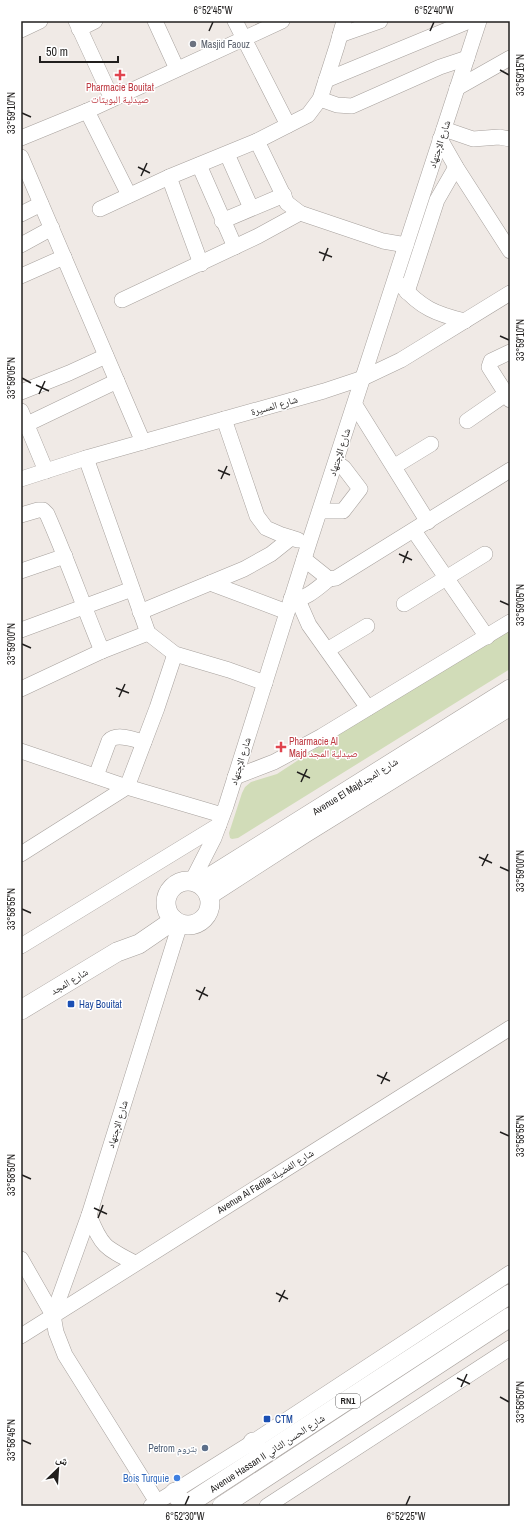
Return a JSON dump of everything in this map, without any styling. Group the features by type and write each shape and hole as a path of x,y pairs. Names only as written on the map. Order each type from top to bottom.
{"main road":[{"name":"Avenue El Majdشارع المجد","path":"200,886 510,689"},
{"name":"Avenue El Majdشارع المجد","path":"200,886 305,833 510,706"},
{"path":"173,918 165,901 171,887 184,880 200,886"},
{"name":"شارع المجد","path":"21,1010 117,952 138,944 173,918 188,925 197,924 204,919 209,912 211,903 200,886"},
{"name":"Avenue Hassan II شارع الحسن الثاني","path":"182,1501 258,1448 510,1294"},
{"name":"Avenue Hassan II شارع الحسن الثاني","path":"222,1506 510,1317"}],"street":[{"path":"21,30 40,21"},
{"path":"95,21 78,25 112,99"},
{"path":"235,21 288,125"},
{"path":"21,138 87,111 282,21"},
{"path":"100,209 170,177 257,141 308,115 320,99 342,28 380,21"},
{"path":"326,80 469,21"},
{"name":"شارع الإجتهاد","path":"200,886 214,838 292,604 309,543 364,378 479,21"},
{"path":"161,23 177,69"},
{"path":"320,99 337,105 352,106 440,66 467,58"},
{"path":"457,88 510,58"},
{"path":"87,111 129,195"},
{"path":"442,134 473,139 499,137 510,139"},
{"path":"442,134 456,167 510,251"},
{"path":"257,141 284,195 291,206 300,213 383,241 406,246"},
{"path":"227,154 251,208"},
{"path":"21,157 26,181 41,204 52,228 143,442"},
{"path":"199,165 235,247"},
{"path":"407,292 437,200 456,167"},
{"path":"170,177 201,264"},
{"path":"222,220 284,195"},
{"path":"21,214 41,204"},
{"path":"122,300 201,264 300,213"},
{"path":"21,245 52,228"},
{"path":"21,276 64,257"},
{"path":"396,279 420,305 439,314 465,321"},
{"name":"شارع المسيرة","path":"21,479 86,458 324,391 364,378 401,360 510,293"},
{"path":"467,421 508,397 490,370 489,364 510,352"},
{"path":"21,392 69,373 106,356"},
{"path":"46,471 23,420 117,381"},
{"path":"355,405 395,466 428,522"},
{"path":"224,419 257,516 266,528 309,543"},
{"path":"395,466 431,444"},
{"path":"86,458 148,633 174,654 229,670 265,683"},
{"path":"320,511 344,511 360,489 344,468 336,462"},
{"path":"292,604 329,579 341,576 510,470"},
{"path":"21,516 38,510 43,510 47,514 102,651"},
{"path":"414,531 487,637"},
{"path":"140,612 244,569 271,554 292,538"},
{"path":"404,604 485,554"},
{"path":"21,571 65,556"},
{"path":"304,559 329,579"},
{"path":"210,583 292,604 310,625 368,708"},
{"path":"21,630 132,589"},
{"path":"235,777 274,762 322,736 510,622"},
{"path":"327,650 366,626"},
{"path":"21,688 102,651 148,633"},
{"path":"21,854 127,787 174,654"},
{"path":"96,776 112,738 118,736 144,742"},
{"path":"21,751 221,820"},
{"path":"21,946 221,820"},
{"name":"شارع الإجتهاد","path":"53,1319 89,1215 173,918"},
{"name":"Avenue Al Fadila شارع الفضيلة","path":"21,1336 53,1319 135,1263 510,1028"},
{"path":"89,1215 95,1232 102,1244 115,1253 135,1263"},
{"path":"21,1259 53,1319 56,1332 65,1355 154,1504 182,1501"},
{"path":"258,1448 510,1273"},
{"path":"267,1506 510,1348"}],"green space":[{"path":"510,630 510,669 238,838 230,838 229,833 242,793 245,787 251,782 277,774 329,740"}],"place":[{"name":"Masjid Faouz","path":"193,44"},
{"name":"Pharmacie Bouitat صيدلية البويتات","path":"120,75"},
{"name":"Pharmacie Al Majd صيدلية المجد","path":"281,747"},
{"name":"Hay Bouitat","path":"71,1004"},
{"name":"CTM","path":"267,1419"},
{"name":"Petrom بتروم","path":"205,1448"},
{"name":"Bois Turquie","path":"177,1478"}]}
